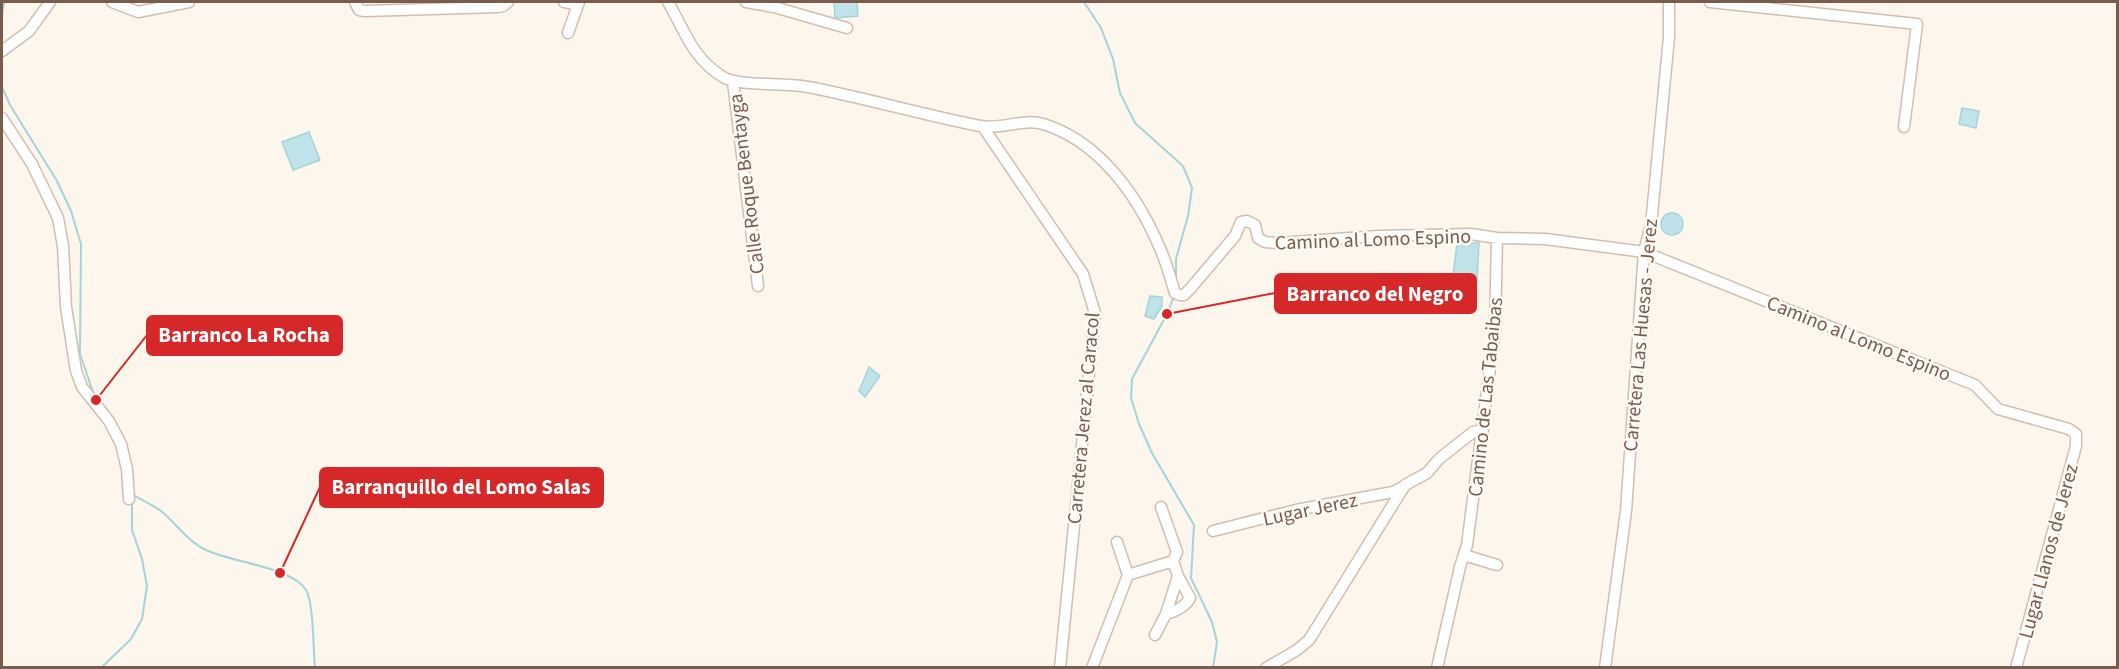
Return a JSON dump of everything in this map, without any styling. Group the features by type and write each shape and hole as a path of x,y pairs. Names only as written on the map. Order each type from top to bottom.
{"street":[{"path":"3,50 29,31 51,2"},
{"path":"115,2 138,12 189,2"},
{"path":"355,2 359,10 365,11 491,8 504,6 508,2"},
{"path":"564,2 578,3 568,33"},
{"path":"668,2 689,44 703,61 733,82 802,86 854,95 983,127"},
{"path":"746,2 774,7 847,28"},
{"name":"Carretera Las Huesas - Jerez","path":"1605,668 1626,511 1644,252 1651,225 1669,37 1669,2"},
{"path":"1710,2 1917,24 1904,127"},
{"name":"Calle Roque Bentayga","path":"733,82 758,286"},
{"path":"2,118 32,164 58,218 63,246 66,307 76,371 82,387 109,421 121,444 127,469 129,499"},
{"name":"Camino al Lomo Espino","path":"983,127 1026,123 1042,124 1093,151 1117,177 1146,219 1160,247 1175,293 1180,295 1184,295 1190,289 1235,236 1241,222 1247,221 1255,225 1258,238 1265,242 1277,243 1379,236 1471,234 1497,238 1545,239 1644,252 1975,384 1998,409 2069,429 2076,434"},
{"name":"Carretera Jerez al Caracol","path":"983,127 1083,274 1095,313 1060,668"},
{"name":"Camino de Las Tabaibas","path":"1437,668 1467,545 1495,330 1497,238"},
{"path":"1266,668 1297,650 1309,640 1405,485 1427,473 1439,459 1473,432 1483,430"},
{"name":"Lugar Llanos de Jerez","path":"2016,668 2076,446 2076,434"},
{"name":"Lugar Jerez","path":"1213,531 1296,510 1392,492 1405,485"},
{"path":"1161,507 1177,552 1173,561 1190,598 1188,602 1166,614"},
{"path":"1092,668 1128,575 1117,542"},
{"path":"1464,555 1497,565"},
{"path":"1128,575 1173,561"},
{"path":"1155,635 1166,614 1178,576"}],"water":[{"path":"834,2 857,2 858,16 835,18"},
{"path":"1962,108 1979,111 1976,128 1959,124"},
{"path":"309,132 320,160 293,170 282,142"},
{"path":"1672,213 1680,216 1683,224 1680,232 1672,235 1664,232 1661,224 1664,216"},
{"path":"1457,243 1479,243 1477,281 1453,276"},
{"path":"1150,296 1162,297 1162,306 1154,319 1145,316"},
{"path":"869,367 880,376 865,397 859,391"}],"waterway":[{"path":"2,16 4,2"},
{"path":"1084,2 1101,28 1113,59 1120,93 1135,123 1183,166 1192,188 1188,216 1176,259 1176,279"},
{"path":"2,87 10,105 57,181 71,211 81,244 80,354 94,395"},
{"path":"1174,296 1167,314 1132,379 1131,398 1139,424 1152,453 1194,525 1191,578 1212,622 1217,642 1213,668"},
{"path":"133,495 161,511 200,547 275,570 299,582 309,597 315,668"},
{"path":"101,668 131,639 142,619 147,586 142,559 132,530 132,502"}],"place":[{"name":"Barranco del Negro","path":"1167,314"},
{"name":"Barranco La Rocha","path":"96,400"},
{"name":"Barranquillo del Lomo Salas","path":"280,573"}]}
